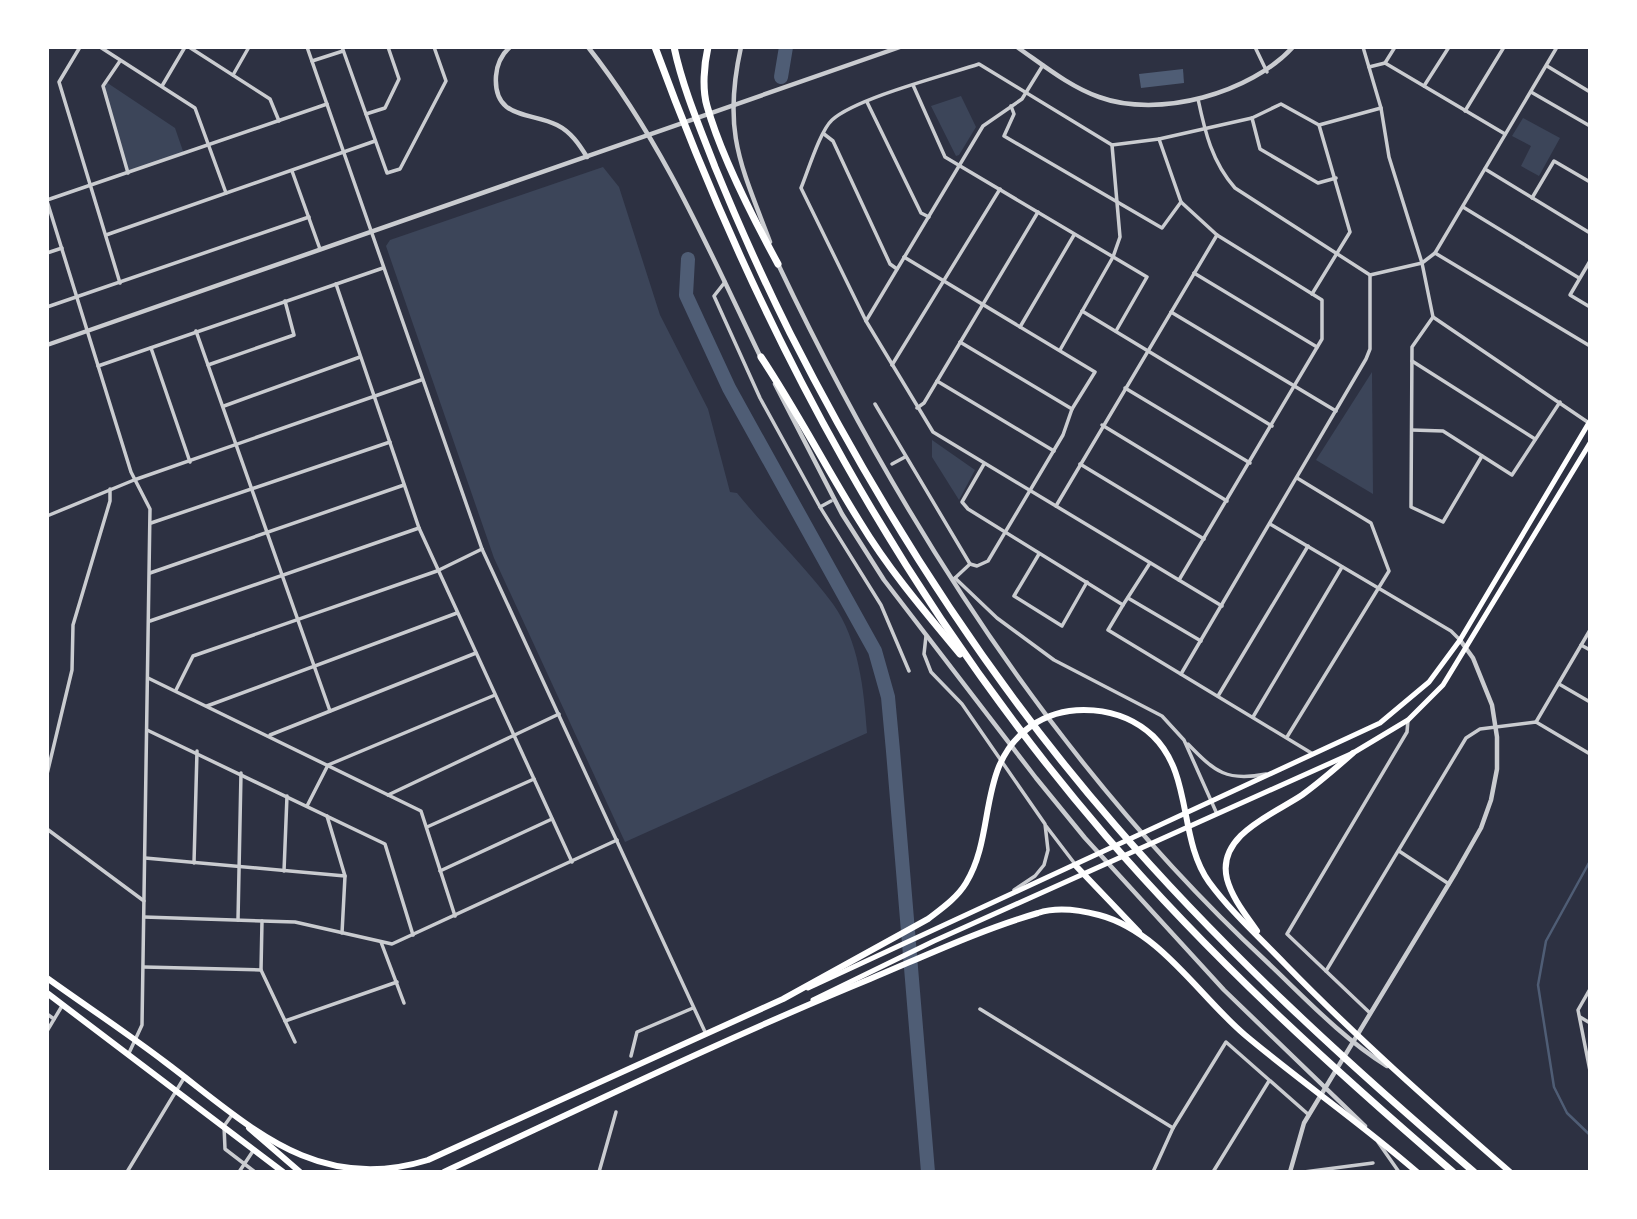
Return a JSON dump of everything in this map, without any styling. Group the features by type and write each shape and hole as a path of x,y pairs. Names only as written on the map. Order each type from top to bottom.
{"highway":[{"path":"655,47 733,246 803,390 877,520 988,687"},
{"path":"676,47 685,90 745,240 811,374 890,516 1000,680 1114,824 1213,931 1330,1045 1474,1172"},
{"path":"708,47 705,63 706,105 749,209 778,264"},
{"path":"761,357 795,408 885,559 1105,835 1196,933 1323,1057 1453,1172"}],"main road":[{"path":"387,1172 428,1160 1363,734 1396,711 1429,682 1460,640 1589,422"},
{"path":"444,1172 874,973 934,942 1353,753 1408,720 1443,685 1590,443"},
{"path":"862,960 949,903 971,874 993,775 1004,754 1029,727 1042,719 1070,710 1090,710 1121,716 1153,736 1164,750 1177,776 1186,822 1201,869 1220,896 1393,1070 1510,1172"},
{"path":"1266,944 1233,896 1226,877 1230,853 1236,842 1253,825 1301,795 1353,753"},
{"path":"1076,866 1241,1032 1305,1085 1374,1134 1417,1172"},
{"path":"874,973 1039,912 1054,910 1099,915 1117,921 1146,939"},
{"path":"47,978 235,1116 300,1172"},
{"path":"47,993 283,1172"},
{"path":"235,1116 309,1160 341,1168 397,1169"}],"street":[{"path":"80,47 59,82 120,283"},
{"path":"100,47 195,108 226,193"},
{"path":"162,86 187,47 270,99 279,121"},
{"path":"233,75 249,47"},
{"path":"307,47 482,549 706,1034"},
{"path":"366,114 385,108 399,79 388,47"},
{"path":"312,61 342,49 387,173 400,169 446,81 434,47"},
{"path":"510,47 499,59 496,68 497,93 511,110 522,116 556,124 572,135 587,157"},
{"path":"588,47 623,92 670,169 761,357 842,514 884,580 1036,778 1140,900 1224,990 1374,1134 1399,1172"},
{"path":"741,47 733,81 733,136 778,264 848,405 945,571 1058,731 1158,852 1234,932 1304,997 1356,1044 1393,1070"},
{"path":"47,345 900,47"},
{"path":"1017,47 1083,90 1116,102 1141,105 1197,97 1236,87 1267,72 1293,47"},
{"path":"1255,47 1267,72"},
{"path":"1363,47 1381,108 1389,157 1422,263 1433,317 1589,422"},
{"path":"1385,63 1395,47"},
{"path":"1424,86 1448,47"},
{"path":"1465,111 1504,47"},
{"path":"1197,97 1219,170 1235,188 1370,275 1422,263 1435,253 1557,47"},
{"path":"120,60 103,86 128,173"},
{"path":"1368,67 1385,63 1505,134"},
{"path":"1222,606 933,432 866,321 801,188 832,120 867,102 979,64 1024,94 1112,145 1159,139 1252,118 1281,104 1319,125 1350,232 1312,294"},
{"path":"866,321 983,126 1024,94 1043,65"},
{"path":"1546,66 1590,92"},
{"path":"913,85 945,157 1147,278 1116,331"},
{"path":"1531,92 1590,126"},
{"path":"867,102 921,214 929,217"},
{"path":"129,1053 137,1042 142,1025 151,523 146,496 134,480 47,200 327,104"},
{"path":"1011,106 1014,114 1004,136 1162,228 1181,202"},
{"path":"1319,125 1381,108"},
{"path":"1252,118 1260,149 1318,183 1336,178"},
{"path":"824,134 833,141 890,264 897,269"},
{"path":"1159,139 1181,202 1217,235 1322,300 1322,339 1179,580"},
{"path":"106,235 375,141"},
{"path":"1060,350 1113,257 1120,237 1112,145"},
{"path":"1532,198 1554,161 1590,182"},
{"path":"1485,169 1590,233"},
{"path":"292,170 321,251"},
{"path":"892,365 1000,189"},
{"path":"1463,207 1580,278"},
{"path":"917,408 937,381 1038,212"},
{"path":"47,307 309,217"},
{"path":"1020,327 1074,235"},
{"path":"1056,506 1217,235"},
{"path":"47,253 62,247"},
{"path":"1435,253 1590,346"},
{"path":"875,404 970,564 977,566 988,561 1006,532 1054,451 1072,409 1095,372 904,257"},
{"path":"1590,261 1570,295 1590,307"},
{"path":"98,366 383,268"},
{"path":"1194,273 1317,347"},
{"path":"1181,674 1370,349 1370,275"},
{"path":"725,282 714,296 760,398 820,507 881,605 909,671"},
{"path":"336,284 419,528 572,862"},
{"path":"208,365 294,335 285,301"},
{"path":"1082,311 1272,426"},
{"path":"1171,312 1336,411"},
{"path":"1433,317 1412,347 1411,507 1443,522 1482,456"},
{"path":"197,331 330,711"},
{"path":"960,342 1072,409"},
{"path":"150,348 190,462"},
{"path":"224,406 360,358"},
{"path":"1412,361 1535,439"},
{"path":"47,516 134,480 421,380"},
{"path":"937,381 1054,451"},
{"path":"1125,388 1250,463"},
{"path":"1412,430 1443,431 1512,475 1560,402"},
{"path":"1102,425 1227,501"},
{"path":"151,523 390,442"},
{"path":"892,464 905,457"},
{"path":"984,464 962,502 968,509 1123,605"},
{"path":"1080,464 1204,539"},
{"path":"1287,737 1389,571 1371,523 1297,478"},
{"path":"150,573 404,485"},
{"path":"47,774 72,670 73,625 110,501 110,489"},
{"path":"820,507 831,501"},
{"path":"1270,524 1451,631 1467,647 1492,705 1496,727 1497,769 1491,800 1481,828 1309,1115 1298,1138 1290,1172"},
{"path":"149,621 419,528"},
{"path":"1218,696 1308,546"},
{"path":"176,690 193,656 437,570 482,549"},
{"path":"1039,554 1014,596 1062,626 1087,582"},
{"path":"1150,562 1108,631 1315,756"},
{"path":"955,578 970,564"},
{"path":"1253,717 1342,567"},
{"path":"945,571 997,618 1055,660 1162,716 1207,764 1235,778 1289,768"},
{"path":"1128,598 1201,641"},
{"path":"207,706 457,612"},
{"path":"1536,722 1590,631"},
{"path":"926,636 924,654 931,672 962,704 1076,866"},
{"path":"1581,645 1590,650"},
{"path":"268,736 476,653"},
{"path":"148,678 421,811 455,916"},
{"path":"1559,684 1590,702"},
{"path":"307,806 328,765 495,695"},
{"path":"388,795 559,714"},
{"path":"1370,1013 1287,934 1407,732 1408,720"},
{"path":"1326,971 1466,738 1480,729 1536,722 1590,754"},
{"path":"147,730 197,751 385,844 412,935"},
{"path":"1184,740 1218,815"},
{"path":"194,863 197,751"},
{"path":"237,920 241,773"},
{"path":"426,827 534,779"},
{"path":"284,871 286,796"},
{"path":"327,816 345,876 342,933"},
{"path":"440,871 552,819"},
{"path":"994,903 1035,876 1044,865 1048,850 1045,824"},
{"path":"47,829 144,901"},
{"path":"144,917 295,922 392,944 617,839"},
{"path":"1399,851 1449,884"},
{"path":"145,858 345,876"},
{"path":"262,921 261,970 295,1042"},
{"path":"382,942 404,1003"},
{"path":"143,967 261,970"},
{"path":"285,1021 397,982"},
{"path":"1590,989 1578,1010 1590,1071"},
{"path":"47,1031 63,1004"},
{"path":"631,1056 638,1032 694,1008"},
{"path":"980,1009 1173,1128"},
{"path":"47,1014 54,1019"},
{"path":"1580,1017 1590,1023"},
{"path":"1153,1172 1173,1128 1227,1042 1309,1115"},
{"path":"127,1172 184,1077"},
{"path":"1213,1172 1269,1080"},
{"path":"599,1172 616,1112"},
{"path":"235,1116 224,1126 225,1149 255,1172"},
{"path":"239,1172 254,1149"},
{"path":"1304,1172 1373,1163"}],"shaded area":[{"path":"1183,69 1184,83 1141,88 1139,74"},
{"path":"106,82 175,128 184,154 128,173 103,86"},
{"path":"961,96 976,127 956,156 931,106"},
{"path":"1523,118 1560,138 1539,176 1521,166 1531,146 1512,136"},
{"path":"603,167 619,187 660,315 708,409 730,492 737,493 798,561 842,618 859,666 867,733 625,842 494,558 386,246 390,240"},
{"path":"1372,372 1373,494 1316,460"},
{"path":"932,440 975,470 959,500 932,457"}],"waterway":[{"path":"781,77 786,47"},
{"path":"688,259 686,295 729,388 875,651 888,697 928,1172"},
{"path":"1590,861 1546,941 1538,985 1554,1087 1567,1113 1590,1135"}]}
